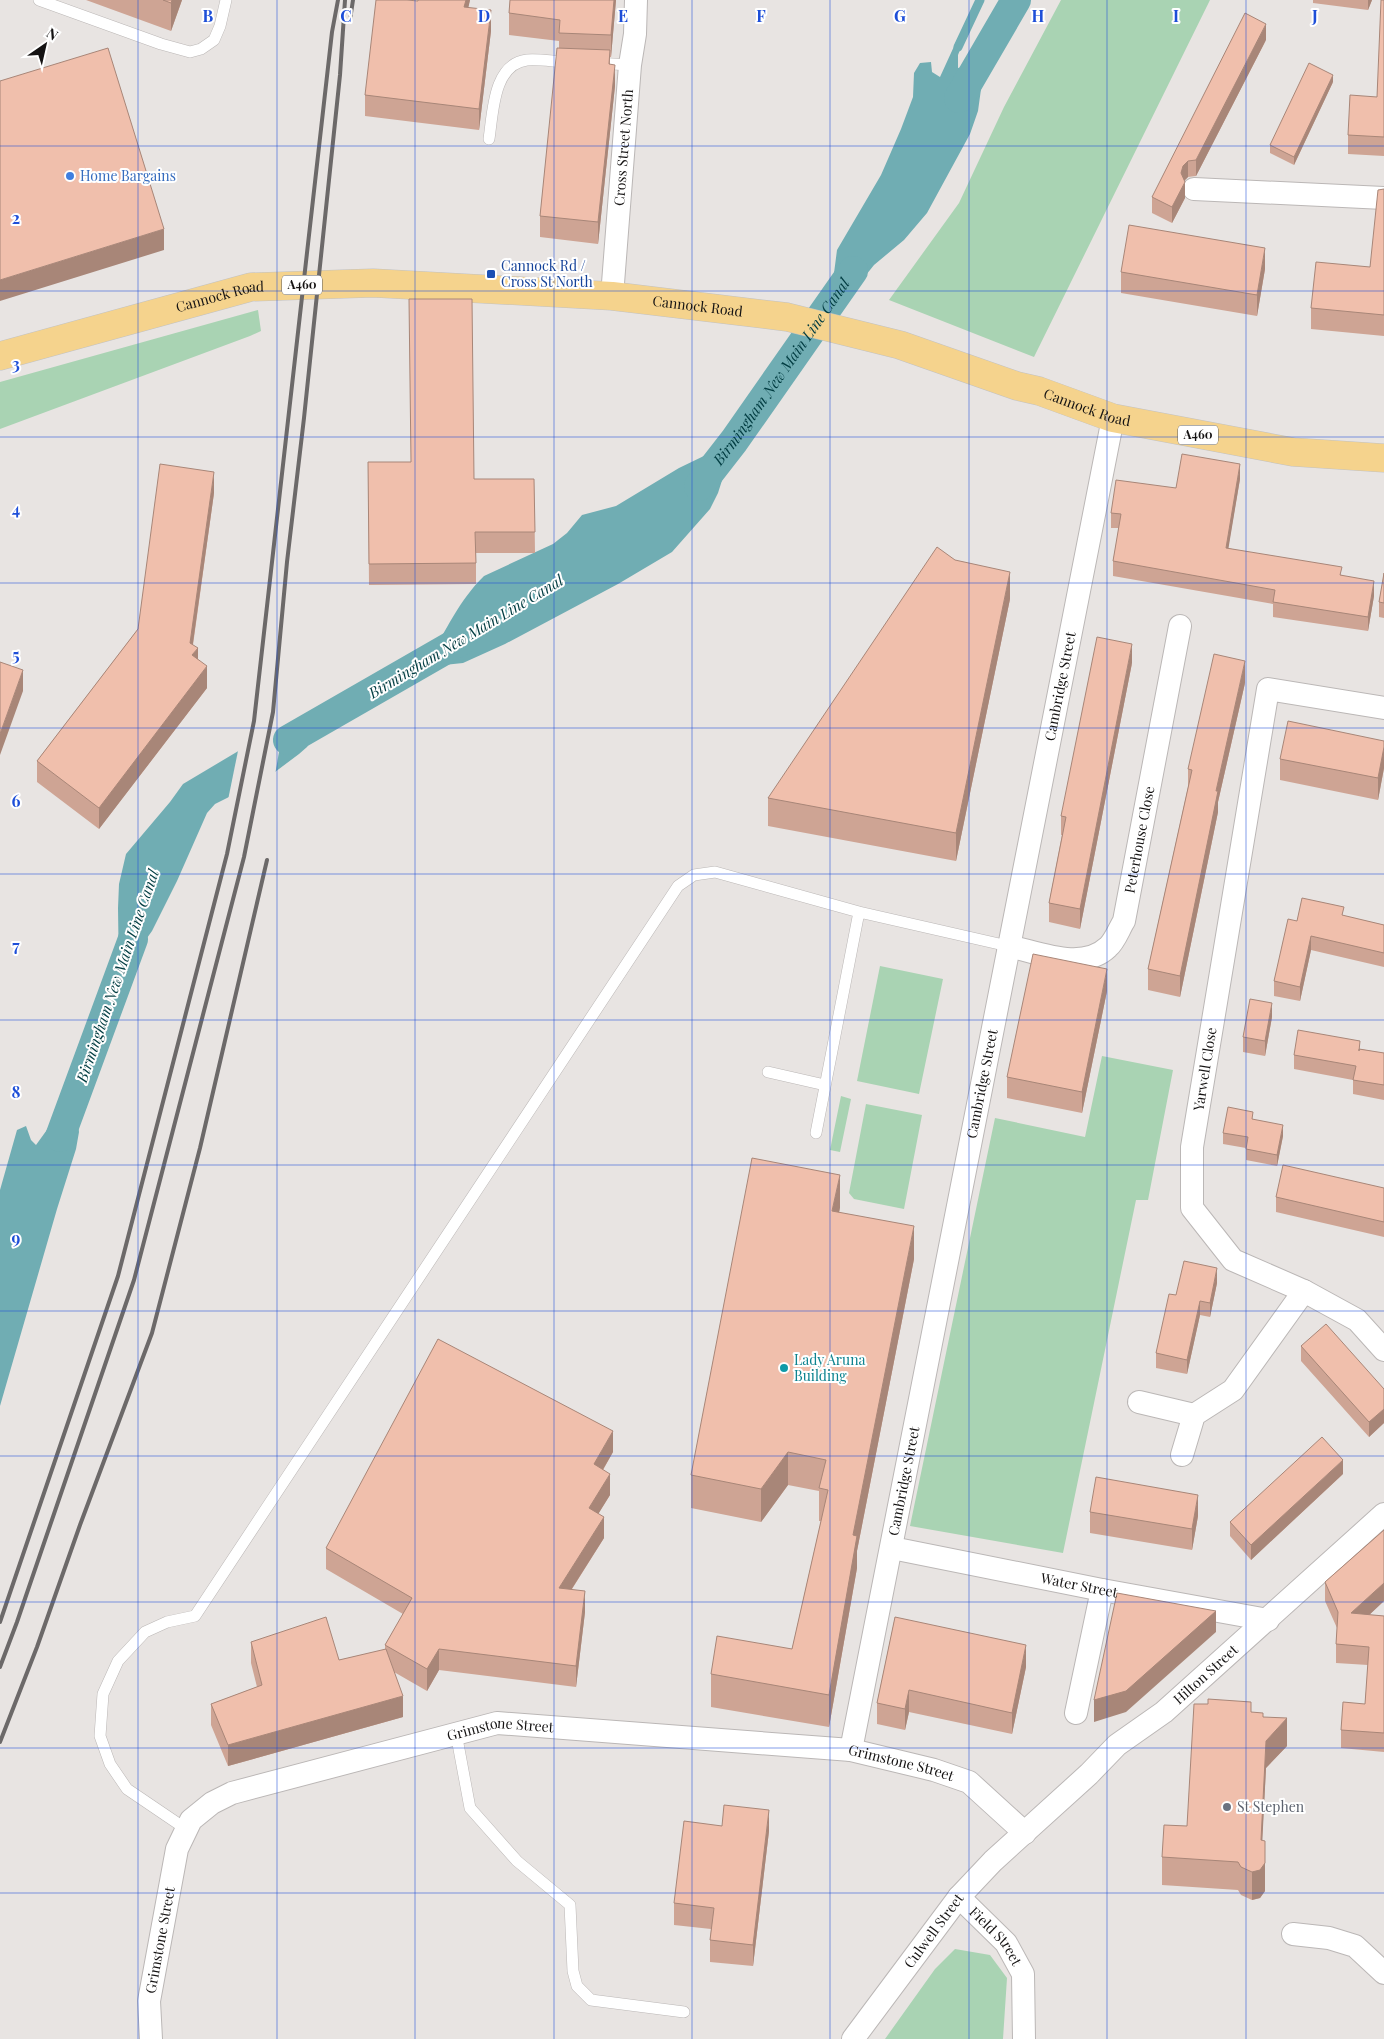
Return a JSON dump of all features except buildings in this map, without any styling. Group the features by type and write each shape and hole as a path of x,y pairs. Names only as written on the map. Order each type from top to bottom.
{"highway":[{"name":"Cannock Road","path":"0,356 251,287 373,283 612,296 787,317 900,345 1017,386 1039,391 1113,418 1293,452 1384,458"}],"street":[{"name":"Cross Street North","path":"612,296 630,64 635,34 636,0"},
{"path":"1194,189 1384,198"},
{"name":"Cambridge Street","path":"851,1750 892,1548 1008,946 1053,732 1113,418"},
{"name":"Peterhouse Close","path":"1008,946 1070,960 1090,958 1109,947 1124,921 1180,626"},
{"name":"Yarwell Close","path":"1384,708 1268,689 1192,1146 1192,1208 1233,1260 1304,1291 1357,1320 1384,1350"},
{"path":"1182,1455 1194,1415 1233,1390 1304,1291"},
{"path":"1138,1402 1194,1415"},
{"name":"Hilton Street","path":"1025,1833 1089,1774 1117,1745 1164,1712 1384,1514"},
{"name":"Water Street","path":"892,1548 1102,1590 1268,1620"},
{"path":"1076,1714 1102,1590"},
{"name":"Grimstone Street","path":"151,2039 149,2001 177,1849 191,1820 212,1803 232,1793 497,1722 851,1750 934,1770 969,1782 1025,1833"},
{"name":"Culwell Street","path":"853,2039 959,1897 993,1861 1025,1833"},
{"name":"Field Street","path":"959,1897 1006,1943 1023,1974 1024,2039"},
{"path":"1293,1934 1329,1938 1355,1946 1384,1973"}],"lane":[{"path":"39,0 161,44 190,52 200,49 214,40 220,26 226,0"},
{"path":"489,138 496,90 506,72 515,64 527,60 630,64"},
{"path":"186,1830 127,1789 110,1764 100,1736 103,1694 118,1661 144,1632 167,1622 195,1616 678,886 694,875 715,872 859,912 1008,946"},
{"path":"816,1133 859,912"},
{"path":"768,1072 826,1085"},
{"path":"456,1734 470,1808 517,1861 570,1905 573,1971 576,1986 591,2000 684,2012"}],"green space":[{"path":"1061,0 1210,0 1034,357 889,300 959,203 1004,107"},
{"path":"258,310 261,331 0,429 0,382"},
{"path":"880,966 943,979 919,1094 857,1081"},
{"path":"1102,1056 1173,1070 1148,1200 1136,1200 1063,1553 910,1526 995,1118 1085,1137"},
{"path":"841,1096 851,1099 840,1152 830,1150"},
{"path":"866,1104 922,1115 904,1209 854,1199 849,1193"},
{"path":"955,1949 990,1955 1007,1978 1003,2039 885,2039 935,1969"}],"water":[{"path":"967,32 958,55 958,68 980,63 982,82 978,111 970,134 927,213 904,240 874,265 854,290 830,304 837,250 881,175 913,97 914,73 920,63 931,62 932,72 940,77 956,42"},
{"path":"708,454 724,454 725,471 718,493 710,509 672,552 618,584 505,644 463,663 444,665 428,661 460,605 484,576 553,544 567,533 582,515 616,506 679,468"},
{"path":"307,720 324,720 307,747 267,778 215,804 207,813 177,881 152,931 119,977 119,884 126,854 183,784 277,728"},
{"path":"74,1100 79,1132 76,1149 0,1406 0,1190 17,1130 26,1126 31,1140 36,1145 49,1127"}],"pier":[{"path":"284,723 275,775 228,800 239,746"}],"waterway":[{"path":"958,47 980,0"},
{"name":"Birmingham New Main Line Canal","path":"959,98 1016,0"},
{"name":"Birmingham New Main Line Canal","path":"699,486 734,441 853,271"},
{"name":"Birmingham New Main Line Canal","path":"288,740 462,640"},
{"name":"Birmingham New Main Line Canal","path":"60,1137 133,939"}],"railway":[{"path":"0,1622 118,1276 227,854 254,721 332,32 338,0"},
{"path":"0,1667 134,1280 244,857 273,712 287,562 340,75 345,0"},
{"path":"350,20 353,0"},
{"path":"0,1742 37,1647 80,1525 152,1333 200,1148 267,860"}],"place":[{"name":"Home Bargains","path":"70,176"},
{"name":"Cannock Rd / Cross St North","path":"491,274"},
{"name":"Lady Aruna Building","path":"784,1368"},
{"name":"St Stephen","path":"1227,1807"}]}
